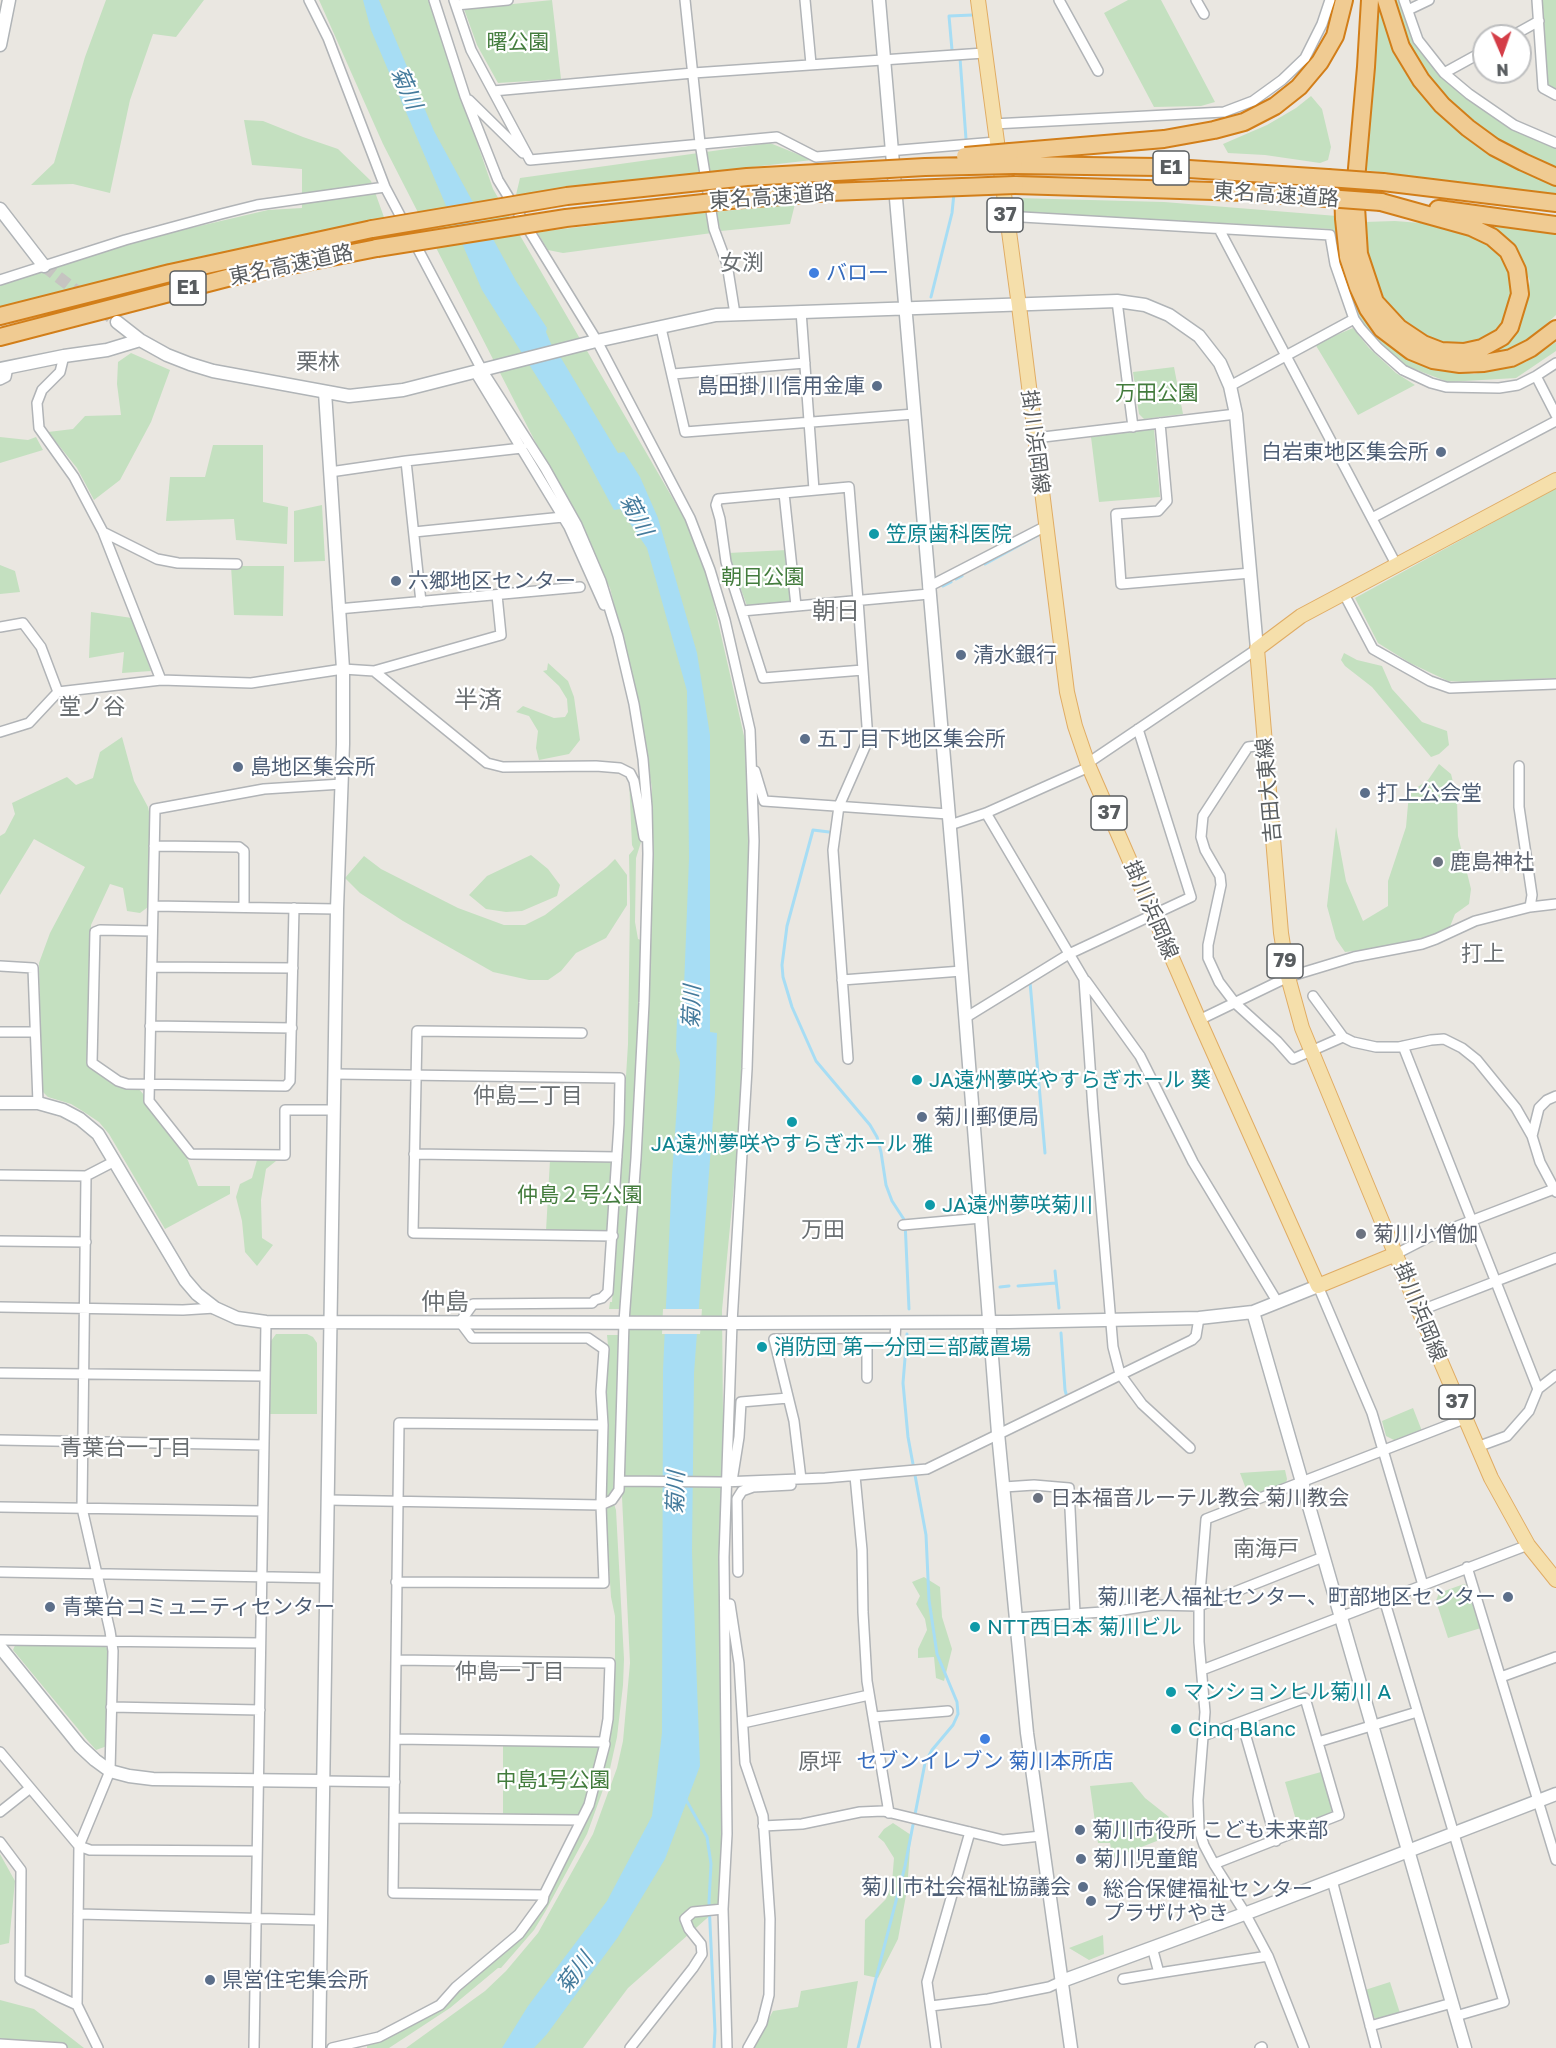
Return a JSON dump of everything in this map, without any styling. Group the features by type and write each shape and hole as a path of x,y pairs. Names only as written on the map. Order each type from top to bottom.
{"highway":[{"path":"1012,159 1164,139 1244,122 1275,106 1299,87 1320,62 1335,36 1344,0"},
{"path":"1360,0 1356,65 1343,179 1344,219 1348,257 1368,309 1382,329 1411,351 1432,360 1460,364 1484,363 1510,358 1531,348 1556,328"},
{"path":"1370,0 1354,191 1359,254 1375,302 1399,328 1423,344 1442,351 1464,352 1482,348 1502,337 1513,321 1520,294 1517,270 1508,251 1492,237 1471,227 1381,202"},
{"path":"1386,0 1401,47 1421,80 1442,105 1494,147 1556,177"},
{"name":"東名高速道路","path":"0,316 171,273 372,229 567,196 747,177 1012,159 1383,182 1556,203"},
{"name":"東名高速道路","path":"0,337 231,277 377,248 566,218 830,192 1014,185 1246,192 1381,202 1556,225"}],"main road":[{"name":"掛川浜岡線","path":"978,0 1067,693 1075,726 1089,765 1199,1020 1318,1286 1396,1254 1464,1419 1491,1478 1528,1545 1556,1580"},
{"path":"1257,649 1301,616 1556,480"},
{"name":"吉田大東線","path":"1257,649 1281,933 1288,977 1302,1028 1396,1254"}],"street":[{"path":"0,45 9,0"},
{"path":"309,0 327,38 385,187 522,448 569,527 601,602 611,614"},
{"path":"434,0 465,96 498,180 595,341 690,518 710,570 725,620 750,730 754,841 747,1069 729,1323 725,1572 727,1834 723,1910 727,2048"},
{"path":"508,0 455,2 471,50 530,160"},
{"path":"686,0 700,143 714,229 727,264 735,314"},
{"path":"805,0 811,64"},
{"path":"879,0 962,971 998,1433 1027,1733 1071,2048"},
{"path":"1059,0 1098,71"},
{"path":"1196,0 1204,14"},
{"path":"993,124 1224,112 1253,101 1282,80 1305,58 1322,24 1330,0"},
{"path":"1404,0 1418,40 1444,73 1469,94 1514,125 1556,143"},
{"path":"1408,10 1429,0"},
{"path":"1537,0 1543,88 1556,95"},
{"path":"1532,25 1539,21"},
{"path":"493,91 885,58 984,53"},
{"path":"1444,73 1472,58"},
{"path":"465,96 530,160"},
{"path":"530,160 777,137 816,157 996,142"},
{"path":"0,279 125,240 257,205 385,187"},
{"path":"0,209 44,266"},
{"path":"1005,216 1330,236 1335,264 1354,319 1378,348 1403,370 1446,387 1499,388 1518,385 1556,363"},
{"path":"1220,229 1397,566"},
{"path":"117,322 140,340 167,355 213,371 349,396 403,390 695,318 735,314 1117,301 1154,308 1193,330 1215,356 1230,386 1236,414 1257,649 1089,765 986,813 949,819 839,806 764,801 751,760"},
{"path":"1117,301 1133,427"},
{"path":"801,311 814,490"},
{"path":"1230,386 1354,319"},
{"path":"661,328 686,432 914,414"},
{"path":"0,380 6,377 4,368 107,350 140,340"},
{"path":"64,356 60,372 42,390 37,403 39,428 74,477 103,532 161,681"},
{"path":"673,374 805,363"},
{"path":"328,1500 601,1505 612,1500 622,1481 626,1322 641,1050 648,854 643,759 634,704 618,636 601,581 577,525 545,468 481,370"},
{"path":"1536,376 1556,415"},
{"path":"319,2048 337,909 342,784 343,669 325,392"},
{"path":"1035,438 1236,414"},
{"path":"1372,518 1556,421"},
{"path":"1160,423 1167,501 1158,511 1116,514 1121,584 1251,573"},
{"path":"330,472 522,448"},
{"path":"406,461 421,602"},
{"path":"848,1059 833,850 839,806 868,740 863,670 858,600 849,487 718,499 716,505 726,562 763,678 863,670"},
{"path":"784,493 796,606"},
{"path":"414,532 563,517"},
{"path":"742,611 928,591 1046,526"},
{"path":"103,532 157,559 178,563 237,564"},
{"path":"338,609 580,587"},
{"path":"1344,594 1373,649 1430,681 1450,688 1556,684"},
{"path":"0,732 29,723 58,692 161,681 251,683 343,669 374,671 501,635 497,595"},
{"path":"0,627 23,622 41,647 58,692"},
{"path":"374,671 487,763 503,767 596,766 620,768 630,773 634,781 648,854"},
{"path":"965,1018 1069,954 1191,897 1138,729"},
{"path":"1265,745 1248,747 1203,816 1201,837 1205,850 1220,876 1221,885 1208,945 1208,957 1219,982 1235,1003 1277,1041 1293,1059 1343,1037"},
{"path":"1519,766 1519,807 1533,895 1530,907"},
{"path":"334,1110 285,1110 285,1155 190,1154 149,1101 154,846 155,809 264,789 342,784"},
{"path":"986,813 1084,979 1140,1056 1193,1162 1278,1303"},
{"path":"154,846 239,848 244,851 244,907"},
{"path":"1199,1020 1288,977 1354,957 1409,948 1436,939 1475,921 1530,907 1555,904 1556,916"},
{"path":"153,906 337,909"},
{"path":"152,931 100,930 94,932 92,1063 118,1081 127,1084 286,1086 290,1081 294,908"},
{"path":"0,966 33,968 38,1103"},
{"path":"152,967 293,968"},
{"path":"842,980 962,971"},
{"path":"1084,979 1113,1347 1120,1374 1142,1404 1190,1448"},
{"path":"1313,996 1343,1037 1353,1042 1376,1047 1403,1046 1444,1039 1462,1048 1477,1060 1516,1108 1532,1136 1540,1162 1555,1191 1472,1220 1396,1254"},
{"path":"150,1026 292,1028"},
{"path":"582,1033 417,1031 413,1233 613,1236"},
{"path":"0,1032 35,1032"},
{"path":"1403,1046 1538,1389"},
{"path":"335,1074 620,1078 613,1236 608,1292 592,1303 473,1304 460,1322"},
{"path":"1532,1136 1539,1108 1547,1100 1556,1096"},
{"path":"0,1103 38,1103 63,1110 80,1119 98,1134 185,1280 197,1294 215,1308 237,1318 266,1322 729,1323 1200,1318 1253,1312 1318,1286 1372,1413 1423,1585"},
{"path":"414,1154 617,1157"},
{"path":"0,1175 86,1176 116,1161"},
{"path":"86,1176 82,1508 112,1640 110,1771 79,1846 77,2006 98,2048"},
{"path":"906,1225 981,1218"},
{"path":"0,1241 86,1242"},
{"path":"1419,1311 1556,1258"},
{"path":"0,1307 183,1310 215,1308"},
{"path":"1253,1312 1465,2048"},
{"path":"622,1481 801,1479 927,1469 1192,1340 1196,1336 1200,1318"},
{"path":"254,2048 266,1322"},
{"path":"396,1581 604,1583 601,1392 604,1349 588,1338 472,1338 460,1322"},
{"path":"801,1479 794,1421 774,1339 895,1338 899,1322"},
{"path":"867,1339 867,1378"},
{"path":"0,1373 265,1376"},
{"path":"1477,1447 1507,1436 1529,1411 1538,1389 1556,1375"},
{"path":"727,1481 739,1437 741,1402 788,1398"},
{"path":"1304,2048 1268,1956 1245,1913 1214,1864 1199,1830 1198,1800 1205,1712 1198,1642 1206,1519 1464,1419"},
{"path":"544,1895 393,1893 399,1424 603,1425"},
{"path":"0,1440 264,1445"},
{"path":"855,1476 862,1550 863,1612 869,1695 889,1813"},
{"path":"738,1572 737,1499 742,1491 753,1487 794,1485 825,1478"},
{"path":"1004,1487 1034,1485 1069,1488 1075,1613"},
{"path":"0,1507 263,1511"},
{"path":"1202,1670 1528,1545"},
{"path":"1016,1618 1117,1611 1154,1605 1199,1606 1323,1557"},
{"path":"1467,1568 1554,1847 1556,1860"},
{"path":"0,1572 327,1578"},
{"path":"725,1572 739,1663 745,1763 763,1816 770,1919 769,1995 762,2024 748,2048"},
{"path":"1384,1599 1504,2002 1456,2016"},
{"path":"0,1640 260,1643"},
{"path":"0,1647 80,1746 110,1771 153,1779 395,1782"},
{"path":"1501,1677 1556,1657"},
{"path":"332,2048 379,2037 440,2005 456,1987 519,1935 543,1901 589,1805 605,1744 610,1663 397,1659"},
{"path":"743,1723 869,1695"},
{"path":"1203,1736 1305,1698 1338,1815 1214,1864"},
{"path":"111,1707 260,1710"},
{"path":"873,1717 948,1711"},
{"path":"1318,1742 1417,1712"},
{"path":"1242,1723 1276,1841"},
{"path":"395,1739 604,1742"},
{"path":"0,1752 79,1846 90,1850 257,1851"},
{"path":"0,1812 29,1789"},
{"path":"931,2006 988,1999 1049,1987 1556,1794"},
{"path":"763,1826 801,1824 860,1812 889,1813 1003,1840 1041,1836"},
{"path":"394,1818 580,1820"},
{"path":"936,2048 927,1982 970,1832"},
{"path":"0,1842 21,1870 20,1978 77,2006"},
{"path":"1332,1880 1376,2048"},
{"path":"630,2048 702,1954 701,1944 689,1929 686,1918 693,1912 723,1910"},
{"path":"78,1914 321,1920"},
{"path":"1152,1947 1159,1973"},
{"path":"1123,1979 1268,1956"},
{"path":"1370,2026 1452,2003"},
{"path":"0,2044 62,2048"}],"green space":[{"path":"106,0 204,0 176,37 153,34 130,100 110,193 73,184 31,185 54,163 85,57"},
{"path":"319,0 433,0 454,75 493,189 701,547 752,771 748,1039 722,1310 727,1834 723,1904 628,1988 583,2048 406,2048 485,1991 506,1971 538,1933 593,1834 617,1768 623,1741 630,1663 622,1497 627,1334 647,973 652,788 632,677 610,588 383,144"},
{"name":"曙公園","path":"552,0 561,79 498,83 477,45 464,9"},
{"path":"1128,0 1161,0 1215,102 1201,106 1154,107 1104,13"},
{"path":"1378,0 1457,126 1556,179 1556,198 1365,170"},
{"path":"1393,0 1403,0 1429,60 1505,119 1556,142 1556,167 1505,147 1460,114 1424,70 1403,31"},
{"path":"1537,0 1556,0 1556,95 1543,88"},
{"path":"1311,96 1322,109 1331,147 1328,160 1320,163 1265,155 1228,153 1223,144 1267,125"},
{"path":"244,120 263,121 338,149 371,181 385,220 0,309 0,282 118,245 268,210 302,208 302,169 252,165"},
{"path":"770,143 812,160 516,195 520,178"},
{"path":"1017,198 1164,202 1337,216 1339,248 1355,303 1378,335 1420,364 1474,374 1526,362 1556,342 1556,351 1516,378 1448,382 1404,365 1373,340 1351,306 1331,229 1018,212"},
{"path":"795,204 790,224 721,231 715,212"},
{"path":"708,212 712,233 563,253 548,250 537,232"},
{"path":"1461,216 1556,232 1556,315 1521,347 1468,358 1514,337 1523,314 1530,281 1515,249 1486,224"},
{"path":"1364,222 1421,223 1478,237 1502,257 1515,282 1503,324 1484,340 1450,348 1416,335 1378,295 1367,249"},
{"path":"1353,328 1369,348 1396,373 1415,385 1358,415 1315,344"},
{"path":"131,353 170,370 151,422 120,480 94,500 77,468 48,432 73,429 85,416 121,415 117,384 118,362"},
{"name":"万田公園","path":"1174,367 1183,414 1144,419 1139,414 1133,372"},
{"path":"1154,429 1160,497 1099,502 1091,437"},
{"path":"0,437 28,440 36,437 43,450 0,463"},
{"path":"213,445 263,445 263,502 288,507 287,544 236,540 234,519 166,521 170,477 205,477"},
{"path":"1556,488 1556,678 1448,681 1410,663 1378,643 1355,598"},
{"path":"322,505 325,561 294,562 294,511"},
{"name":"朝日公園","path":"787,550 792,602 747,606 728,553"},
{"path":"0,565 15,571 20,592 0,594"},
{"path":"231,566 284,566 283,616 234,615"},
{"path":"91,612 132,618 151,671 122,673 124,652 89,658"},
{"path":"1344,653 1357,660 1382,666 1392,689 1422,722 1447,731 1449,745 1439,754 1431,757 1372,687 1345,666 1341,660"},
{"path":"548,663 568,681 574,697 580,740 569,754 539,760 536,748 538,731 529,716 516,712 523,706 554,718 565,717 568,712 567,699 559,686 543,671 547,670"},
{"path":"122,737 134,781 148,807 150,816 148,907 140,913 127,911 123,888 110,884 91,925 88,1067 122,1088 138,1088 144,1095 145,1104 187,1158 198,1186 230,1186 230,1194 165,1229 109,1134 99,1122 71,1104 48,1097 41,1090 39,963 50,933 85,867 34,839 0,895 0,836 5,833 15,814 12,803 67,777 76,785 93,778 100,752"},
{"path":"1439,764 1451,774 1457,798 1458,836 1471,889 1469,904 1455,914 1447,934 1422,944 1345,952 1336,939 1327,906 1336,827 1346,881 1363,921 1388,906 1388,881 1406,827 1409,793 1428,780"},
{"path":"629,779 635,794 641,842 636,858 635,922 638,939 643,941 626,1260 621,1309 609,1309 610,1302 612,1302 628,1044 629,855 634,849"},
{"path":"531,855 548,869 560,885 557,896 522,911 506,912 486,909 469,895 487,876"},
{"path":"364,856 381,869 458,908 504,925 525,925 545,915 615,859 627,875 627,905 606,938 576,953 561,971 548,980 529,980 493,972 403,921 360,893 345,878"},
{"path":"257,1160 276,1161 266,1169 261,1200 262,1238 273,1245 257,1266 245,1252 242,1221 236,1197 240,1184 252,1178"},
{"name":"仲島２号公園","path":"550,1160 613,1161 609,1229 604,1232 546,1231"},
{"path":"276,1334 307,1334 317,1343 317,1414 270,1414 271,1341"},
{"path":"607,1335 620,1335 617,1478 613,1493 609,1498 605,1498 605,1390"},
{"path":"1413,1408 1422,1431 1396,1441 1386,1436 1382,1421"},
{"path":"1285,1470 1286,1483 1249,1497 1240,1473"},
{"path":"614,1504 624,1659 623,1685 617,1737 609,1773 587,1834 534,1930 501,1968 498,1968 450,2008 389,2048 367,2048 367,2043 441,2006 521,1935 546,1899 566,1863 590,1807 612,1714 615,1616 611,1597 608,1551 605,1547 604,1511"},
{"path":"924,1577 940,1587 942,1617 952,1649 944,1681 936,1678 934,1657 918,1658 918,1649 927,1630 925,1619 916,1604 920,1596 912,1582"},
{"path":"1464,1584 1468,1586 1481,1628 1448,1638 1436,1601 1439,1593"},
{"path":"16,1643 103,1644 109,1651 107,1746 96,1750 88,1741 13,1650"},
{"name":"中島1号公園","path":"503,1745 602,1747 582,1816 503,1814"},
{"path":"1321,1772 1332,1810 1330,1815 1298,1827 1285,1782"},
{"path":"1132,1782 1145,1798 1169,1817 1167,1821 1180,1832 1113,1858 1110,1843 1098,1843 1090,1786"},
{"path":"893,1823 911,1835 907,1890 898,1939 878,1978 864,1975 865,1920 886,1899 892,1883 894,1858 878,1837"},
{"path":"0,1854 15,1881 9,1943 0,1945"},
{"path":"1103,1935 1104,1954 1089,1960 1069,1948"},
{"path":"858,1981 847,2048 753,2048 773,2011 798,2007 801,1991"},
{"path":"1390,1982 1400,2013 1377,2019 1373,2017 1365,1990"},
{"path":"0,2000 34,2009 84,2048 0,2048"}],"water":[{"name":"菊川","path":"363,0 379,0 434,131 516,281 547,328 546,332 554,351 561,358 618,453 624,452 640,477 658,518 697,653 710,735 710,1032 717,1033 715,1093 694,1373 692,1552 700,1766 665,1859 618,1937 547,2034 534,2048 502,2048 528,2006 607,1901 652,1816 662,1733 663,1370 680,1062 676,1051 677,1018 683,1013 689,858 687,691 647,548 620,509 614,510 573,434 482,290 371,30"}],"pier":[{"path":"663,1309 702,1309 700,1334 662,1334"}],"waterway":[{"path":"952,50 949,16 973,15"},
{"path":"960,58 966,139"},
{"path":"931,297 952,213 954,193"},
{"path":"985,564 1040,534"},
{"path":"956,579 962,576"},
{"path":"943,586 951,582"},
{"path":"829,832 813,830 787,926 782,965 783,977 792,1007 816,1061 870,1125 877,1137 886,1185 892,1201 905,1221 909,1309"},
{"path":"1030,982 1045,1153"},
{"path":"1055,1271 1059,1308"},
{"path":"1018,1286 1056,1283"},
{"path":"1000,1287 1009,1286"},
{"path":"1061,1333 1067,1397"},
{"path":"858,2048 905,1866 925,1763 932,1750 953,1725 958,1714 957,1702 937,1654 929,1600 926,1535 908,1437 903,1383 907,1334"},
{"path":"685,1798 707,1837 711,1864 709,1902 714,2048"}],"tunnel":[{"path":"44,266 117,322"}],"place":[{"name":"バロー","path":"814,273"},
{"name":"島田掛川信用金庫","path":"877,386"},
{"name":"白岩東地区集会所","path":"1441,452"},
{"name":"笠原歯科医院","path":"874,534"},
{"name":"六郷地区センター","path":"396,581"},
{"name":"清水銀行","path":"961,655"},
{"name":"五丁目下地区集会所","path":"805,739"},
{"name":"島地区集会所","path":"238,767"},
{"name":"打上公会堂","path":"1365,793"},
{"name":"鹿島神社","path":"1438,862"},
{"name":"JA遠州夢咲やすらぎホール 葵","path":"917,1080"},
{"name":"菊川郵便局","path":"922,1117"},
{"name":"JA遠州夢咲やすらぎホール 雅","path":"792,1122"},
{"name":"JA遠州夢咲菊川","path":"930,1205"},
{"name":"菊川小僧伽","path":"1361,1234"},
{"name":"消防団 第一分団三部蔵置場","path":"762,1347"},
{"name":"日本福音ルーテル教会 菊川教会","path":"1038,1498"},
{"name":"菊川老人福祉センター、町部地区センター","path":"1508,1597"},
{"name":"青葉台コミュニティセンター","path":"50,1607"},
{"name":"NTT西日本 菊川ビル","path":"975,1627"},
{"name":"マンションヒル菊川 A","path":"1171,1692"},
{"name":"Cinq Blanc","path":"1176,1729"},
{"name":"セブンイレブン 菊川本所店","path":"985,1739"},
{"name":"菊川市役所 こども未来部","path":"1080,1830"},
{"name":"菊川児童館","path":"1081,1859"},
{"name":"菊川市社会福祉協議会","path":"1083,1887"},
{"name":"総合保健福祉センター プラザけやき","path":"1091,1901"},
{"name":"県営住宅集会所","path":"210,1980"}],"district":[{"name":"女渕","path":"742,263"},
{"name":"栗林","path":"318,362"},
{"name":"朝日","path":"836,611"},
{"name":"半済","path":"478,700"},
{"name":"堂ノ谷","path":"92,707"},
{"name":"打上","path":"1483,954"},
{"name":"仲島二丁目","path":"528,1096"},
{"name":"万田","path":"823,1230"},
{"name":"仲島","path":"445,1302"},
{"name":"青葉台一丁目","path":"126,1448"},
{"name":"南海戸","path":"1266,1549"},
{"name":"仲島一丁目","path":"510,1672"},
{"name":"原坪","path":"820,1762"}]}
